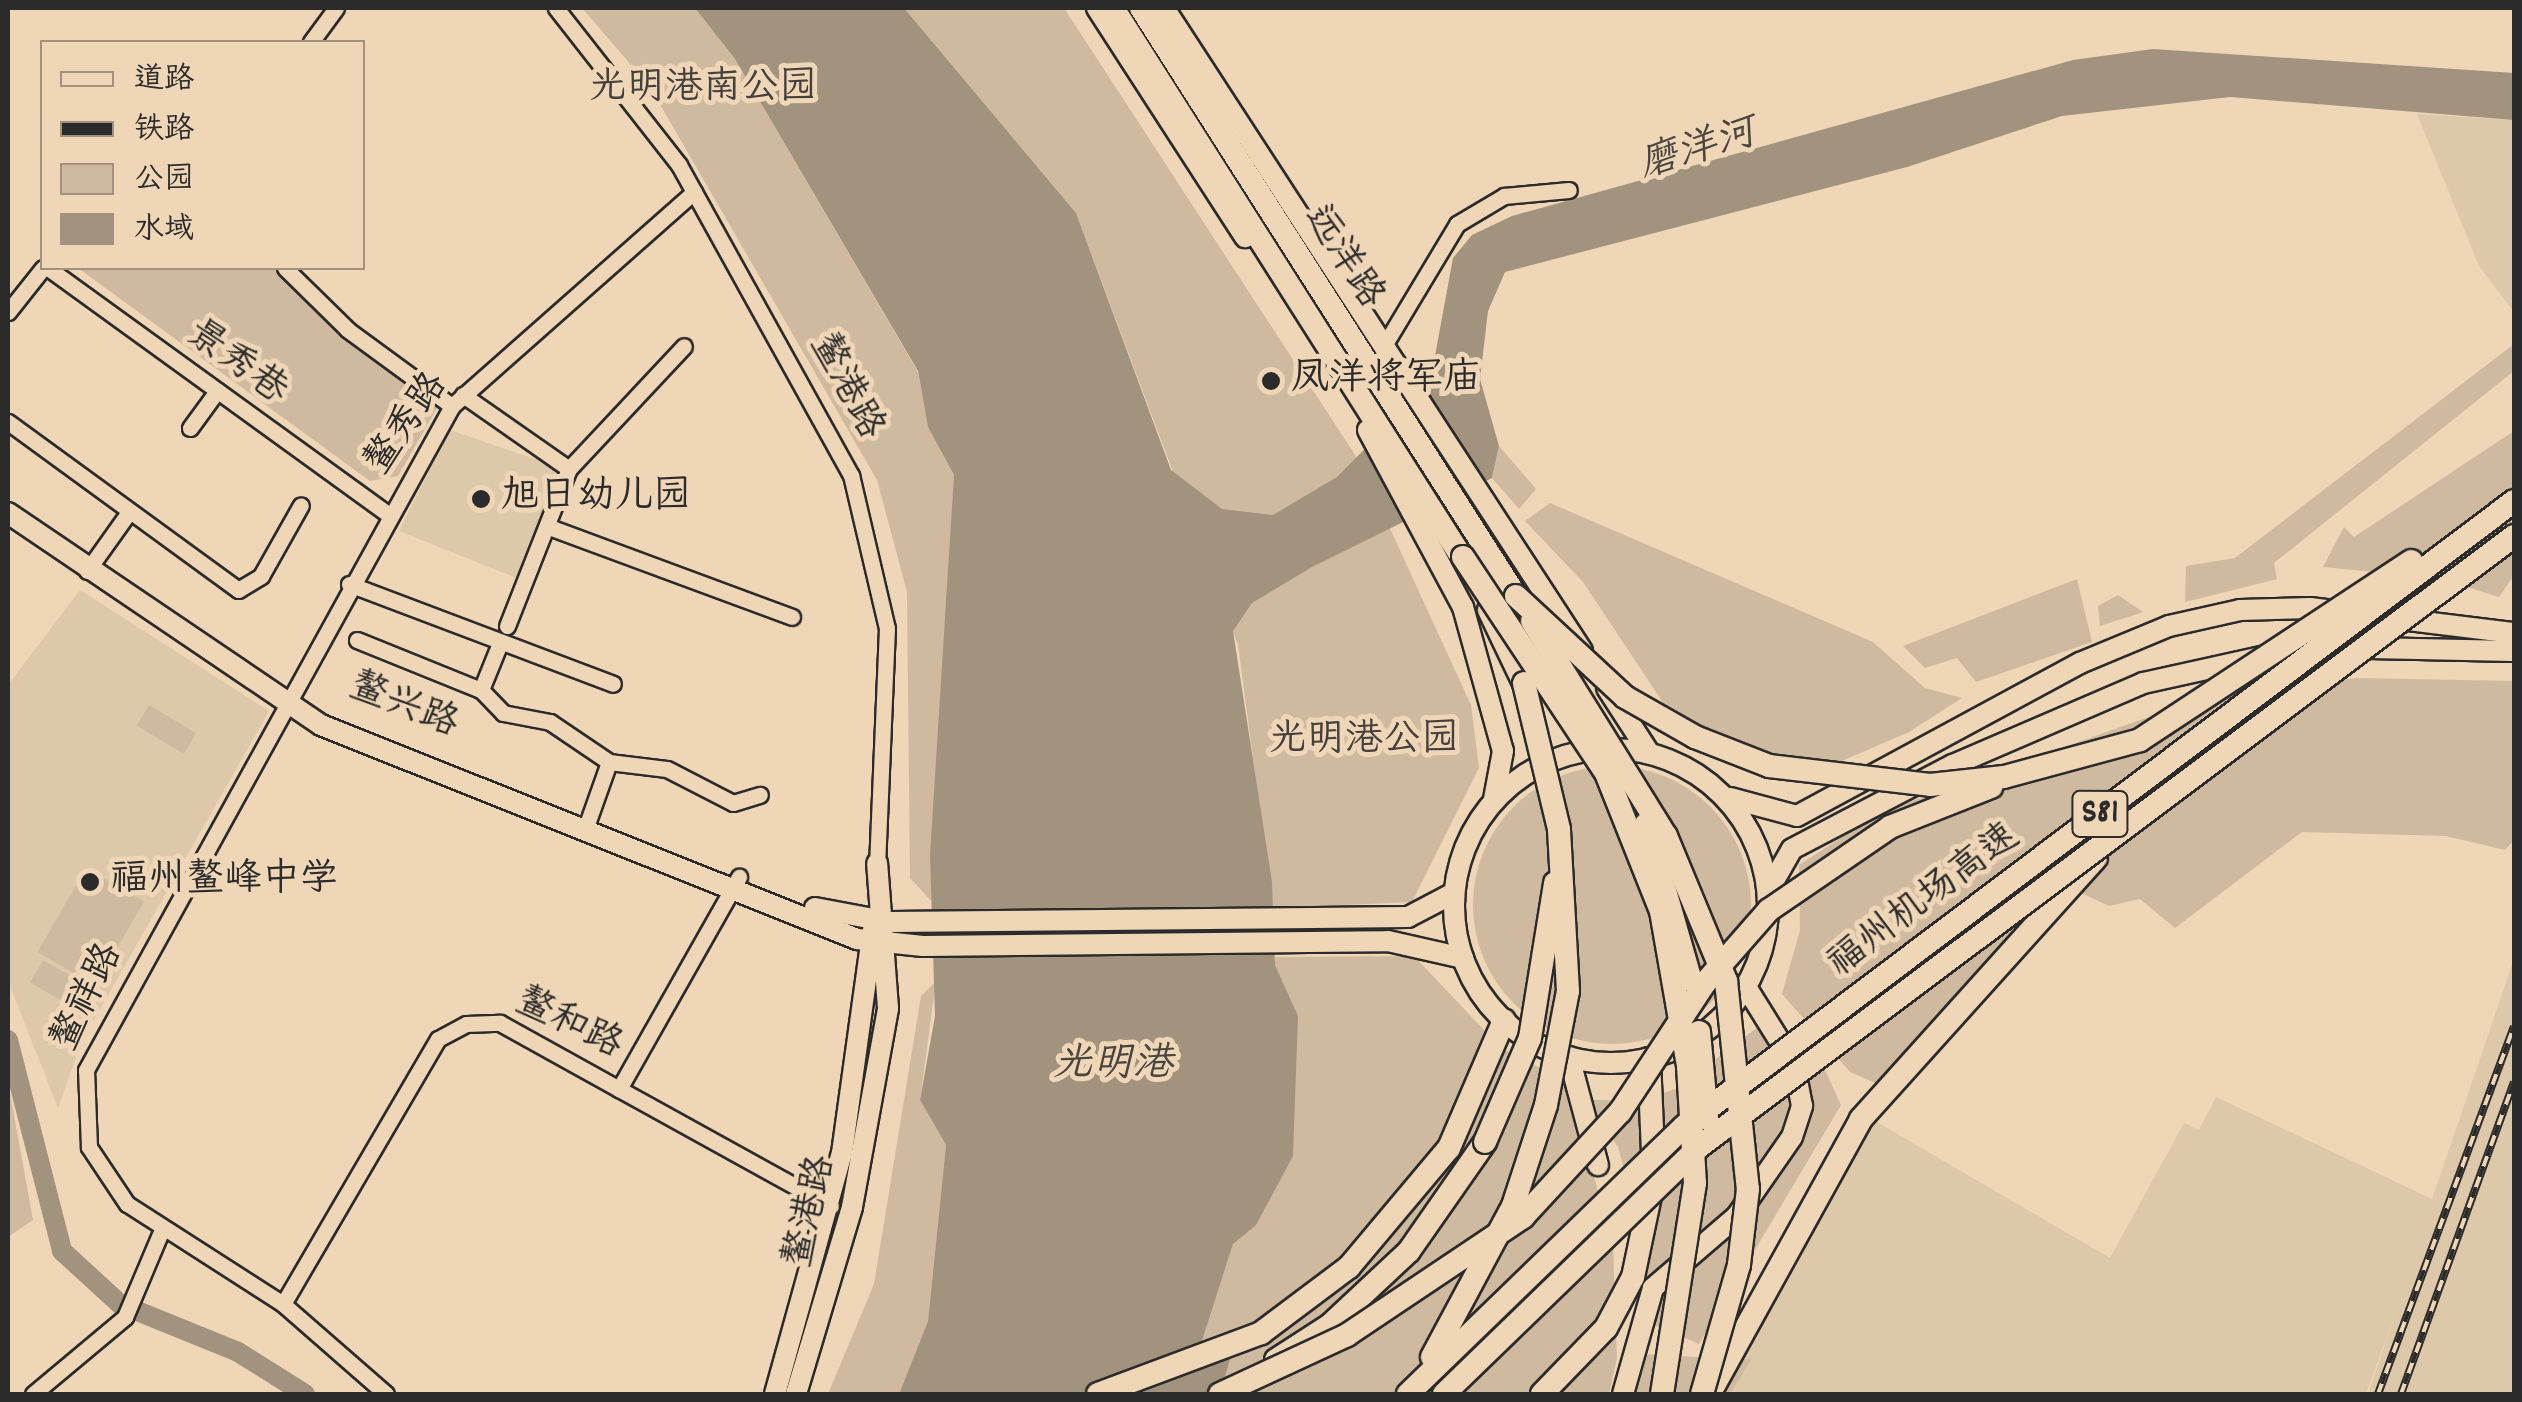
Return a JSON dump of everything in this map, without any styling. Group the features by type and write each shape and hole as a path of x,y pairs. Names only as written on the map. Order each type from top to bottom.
{"highway":[{"name":"远洋路","path":"1113,8 1463,557"},
{"name":"远洋路","path":"1140,8 1516,596"},
{"path":"1217,1394 1346,1335 1522,1217 1620,1112 1739,940 1804,882 1890,826 2047,768 2140,740 2195,710 2514,500"},
{"name":"福州机场高速","path":"1409,1394 1685,1126 2514,500"},
{"name":"福州机场高速","path":"1444,1394 1700,1146 2514,536"},
{"path":"1409,1394 1513,1206 1546,1105 1568,991 1559,829 1524,683 1463,557"},
{"path":"1463,557 1606,773 1661,911 1688,1066 1695,1182 1662,1394"},
{"path":"1516,596 1619,759 1706,917 1739,1044 1748,1189 1738,1265 1702,1394"},
{"path":"1516,596 1625,697 1770,766 1930,784 2047,768"},
{"path":"1619,759 1686,947 1705,1071 1707,1229 1674,1394"},
{"path":"1710,1394 1861,1119 1948,1012 2151,805"},
{"path":"1217,1394 1357,1302 1463,1179 1530,1038 1559,829"},
{"path":"1154,1394 1261,1332 1389,1226 1465,1119 1504,1020"},
{"path":"1542,1394 1606,1328 1633,1277 1654,1176 1649,1058"},
{"path":"1098,1394 1261,1332"}],"main road":[{"path":"1097,8 1333,371 1424,523 1495,706 1503,764 1494,800 1466,843 1454,893 1463,958 1504,1020 1569,1057 1649,1058 1705,1032 1746,988 1768,924 1768,890 1753,840 1723,795"},
{"path":"1164,8 1649,753 1723,795 1798,816 2080,664 2169,626 2240,610 2310,608 2514,633"},
{"name":"鳌兴路","path":"8,501 90,567"},
{"name":"鳌兴路","path":"8,513 287,701 808,911 880,933"},
{"path":"1768,890 1792,848 1953,764 2142,683 2339,644 2514,651"},
{"path":"1494,800 1565,755 1649,753"},
{"name":"鳌港路","path":"796,1394 855,1190 888,1008 877,863"},
{"path":"880,933 921,921 1390,916 1435,910 1454,893"},
{"path":"880,933 923,946 1388,942 1463,958"},
{"name":"鳌港路","path":"775,1394 831,1206 880,933"},
{"path":"1624,1394 1653,1288 1737,1216 1797,1122 1794,1064 1746,988"},
{"path":"1569,1057 1598,1164"}],"street":[{"path":"312,40 336,8"},
{"name":"鳌港路","path":"556,8 630,94 694,192 820,408 868,526 888,646 877,863"},
{"path":"1385,344 1457,224 1504,196 1569,190"},
{"name":"鳌秀路","path":"287,701 387,513 458,400 694,192"},
{"path":"8,312 44,270"},
{"name":"景秀巷","path":"49,270 387,513"},
{"path":"287,270 348,330 570,468"},
{"path":"508,626 570,468 684,346"},
{"path":"190,428 217,391"},
{"path":"8,422 238,590 261,576 301,505"},
{"path":"90,567 129,512"},
{"path":"548,527 792,617"},
{"path":"349,584 613,684"},
{"path":"357,640 481,690 503,713 550,722 610,762 678,773 734,803 760,795"},
{"path":"481,690 500,643"},
{"name":"鳌祥路","path":"287,701 86,1070 82,1113 93,1157 160,1234 282,1304 386,1394"},
{"path":"588,822 610,762"},
{"name":"鳌和路","path":"282,1304 424,1056 446,1034 500,1023 619,1088 738,882"},
{"path":"619,1088 831,1206"},
{"path":"33,1394 124,1317 138,1298 160,1234"}],"shaded area":[{"path":"2417,114 2514,120 2514,312 2479,266"},
{"name":"旭日幼儿园","path":"450,430 558,467 519,579 399,531"},
{"name":"福州鳌峰中学","path":"80,590 269,711 81,1043 58,1108 8,981 8,685"},
{"path":"2514,959 2514,1394 2368,1394 2397,1309 2366,1394 1730,1394 1751,1360 1729,1359 1870,1118 2110,1258 2184,1123 2199,1130 2216,1097 2432,1199"}],"green space":[{"name":"光明港南公园","path":"582,8 695,8 735,59 918,372 928,426 954,475 933,903 910,878 907,592 877,480 650,87"},
{"name":"光明港公园","path":"904,8 1064,8 1359,461 1471,705 1479,768 1412,902 1273,908 1238,645 1076,213"},
{"path":"81,270 281,270 437,408 398,476 370,481"},
{"path":"2514,344 2514,371 2274,563 2277,579 2185,602 2186,566 2235,558"},
{"path":"2514,431 2514,575 2499,597 2438,578 2323,567 2344,527 2354,537"},
{"path":"1499,446 1536,489 1519,509 1492,478"},
{"path":"1550,503 1873,642 1925,688 1962,698 1909,732 1793,782 1736,766 1666,707 1583,582 1525,521"},
{"path":"2077,579 2092,642 1976,682 1957,658 1925,668 1903,646"},
{"path":"2118,595 2143,612 2100,626 2098,606"},
{"path":"2357,678 2514,681 2514,840 2505,850 2446,836 2302,832 2175,928 2140,899 2109,906 2079,892 1889,1089 1850,1072 1782,994 1800,930 1799,865 1881,812 2143,719 2245,691"},
{"path":"149,705 196,733 184,754 137,726"},
{"path":"1612,766 1665,777 1689,789 1710,807 1728,828 1740,852 1751,905 1740,958 1728,982 1710,1003 1689,1021 1665,1033 1612,1044 1559,1033 1535,1021 1514,1003 1496,982 1484,958 1473,905 1484,852 1496,828 1514,807 1535,789 1559,777"},
{"path":"86,868 144,902 96,986 38,952"},
{"path":"1414,956 1501,1048 1568,1082 1613,1246 1617,1358 1609,1394 1220,1394 1202,1341 1233,1244 1256,1224 1275,957"},
{"path":"43,960 85,984 72,1007 30,983"},
{"path":"936,981 920,1100 946,1145 928,1321 899,1394 828,1394 874,1284 921,996"},
{"path":"1767,1020 1826,1072 1841,1105 1699,1344 1642,1320 1639,1226 1618,1147 1588,1100 1643,1100 1678,1088"},
{"path":"8,1082 33,1220 8,1237"},
{"path":"1642,1354 1752,1359 1730,1394 1634,1394"}],"water":[{"name":"光明港","path":"695,8 904,8 1076,213 1171,470 1222,509 1273,515 1337,477 1430,383 1453,258 1472,235 1512,216 2073,60 2153,49 2514,73 2514,120 2230,97 2062,116 1907,167 1505,272 1488,311 1480,379 1499,446 1492,478 1312,567 1252,603 1233,631 1272,882 1275,965 1298,1016 1293,1156 1256,1225 1233,1244 1202,1341 1230,1359 1220,1394 899,1394 928,1321 946,1145 920,1100 935,1016 930,855 954,475 928,427 918,371 735,59"}],"waterway":[{"path":"8,1040 62,1251 120,1304 238,1352 305,1394"}],"railway":[{"path":"2378,1394 2514,1026"},
{"path":"2401,1394 2514,1082"}],"place":[{"name":"凤洋将军庙","path":"1271,381"},
{"name":"旭日幼儿园","path":"481,499"},
{"name":"福州鳌峰中学","path":"90,882"}],"water label":[{"name":"磨洋河","path":"1698,152"}]}
